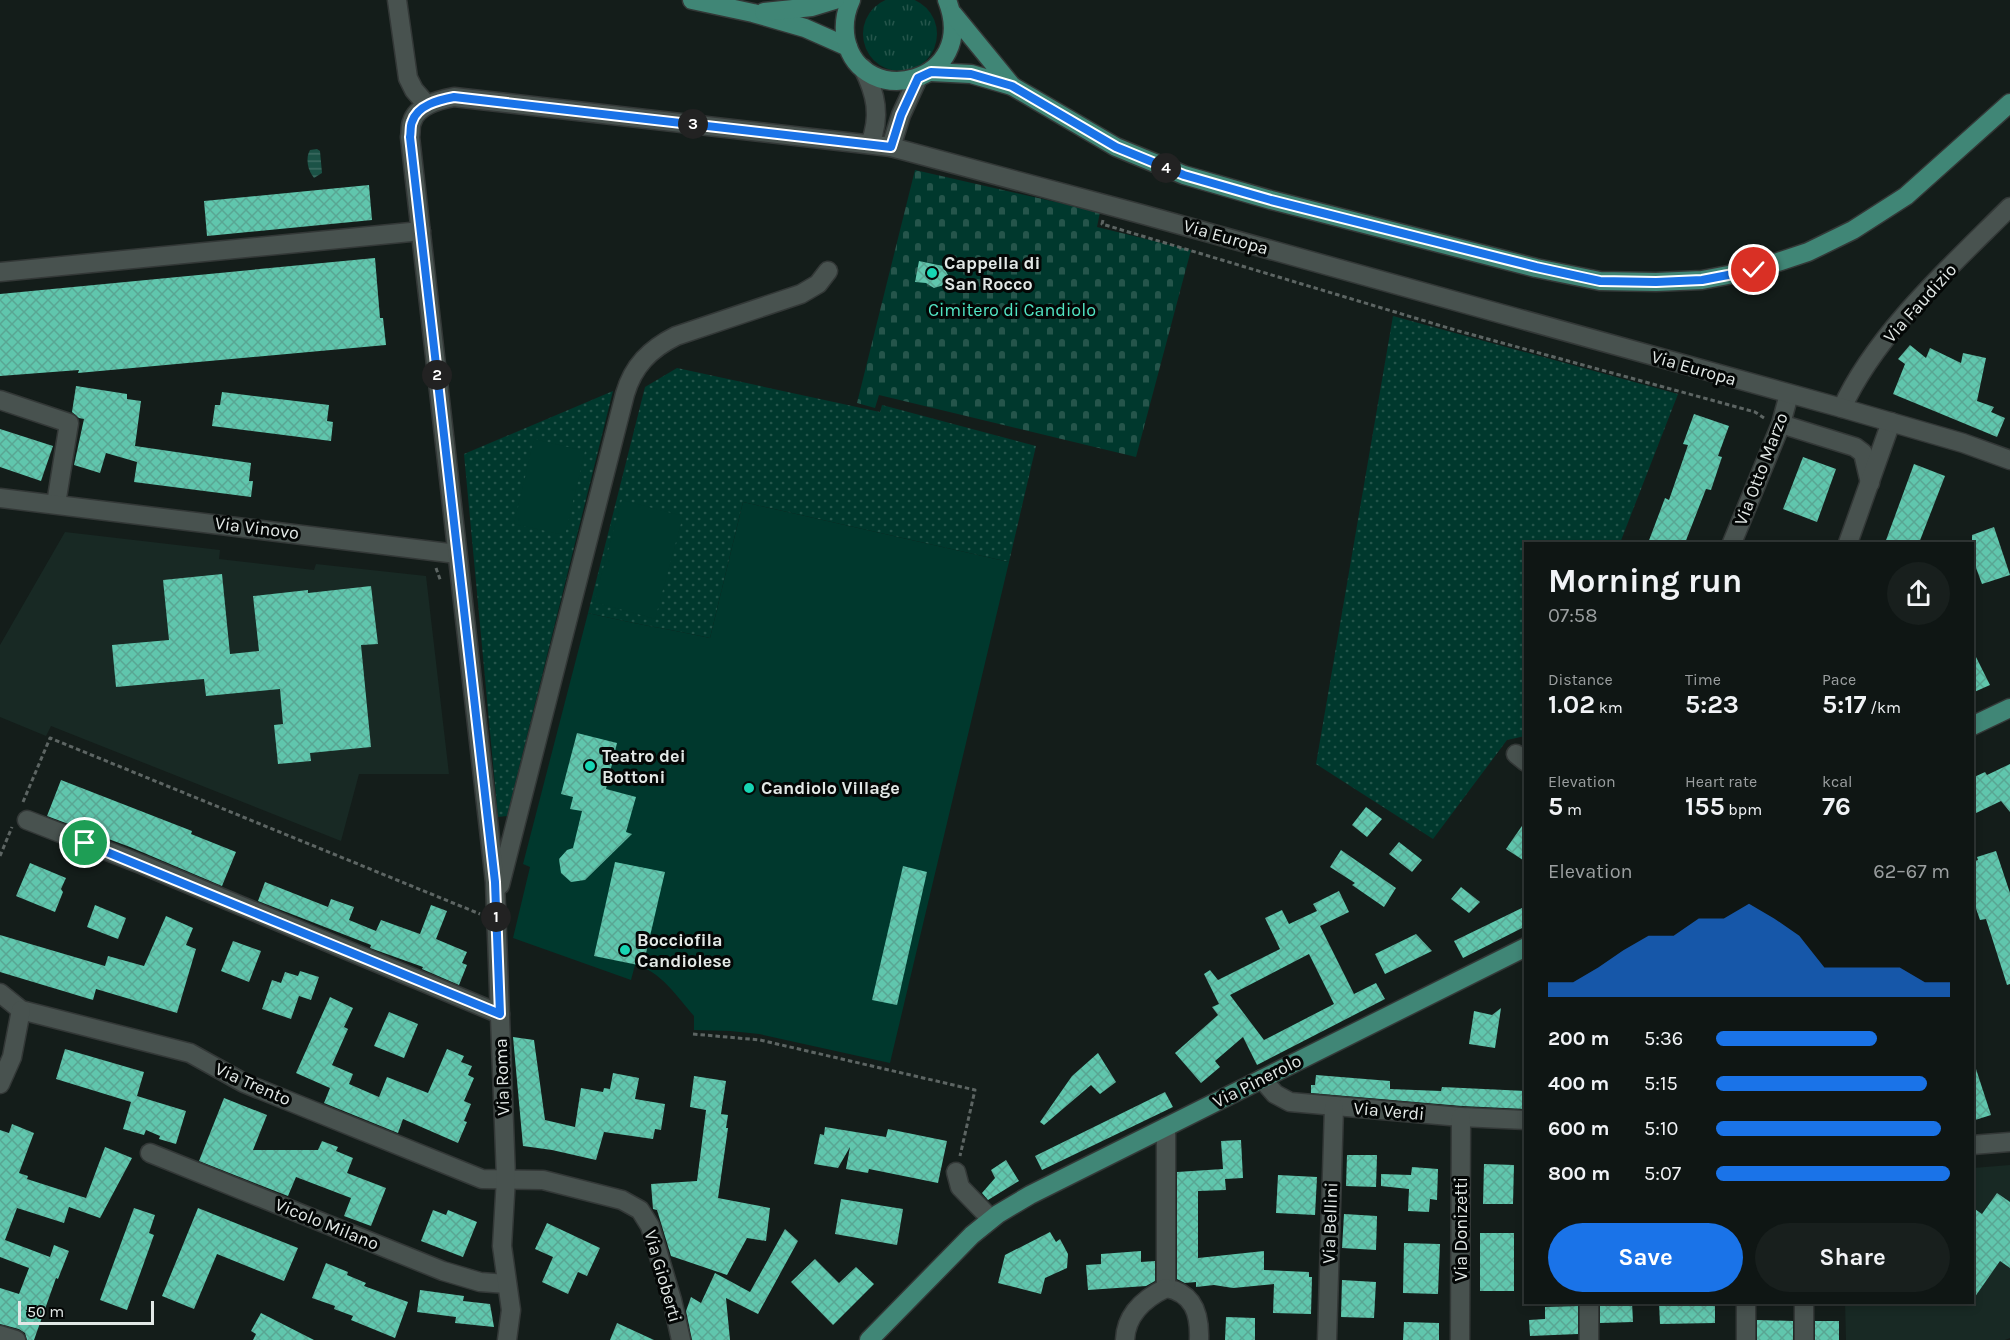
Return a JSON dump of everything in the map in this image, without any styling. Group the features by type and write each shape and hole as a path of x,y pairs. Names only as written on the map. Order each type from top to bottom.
{"main road":[{"path":"692,0 753,13 805,28 848,47"},
{"path":"753,13 812,7 836,0"},
{"path":"852,0 846,10 844,29 848,47 863,68 875,76 904,81 924,75 971,74 1012,86 1116,147 1184,175 1271,200 1600,281 1702,280 1754,270 1808,252 1853,230 1905,196 2010,103"},
{"path":"924,75 942,60 951,46 954,30 950,7"},
{"path":"950,7 1012,86"},
{"path":"1974,725 2010,708"},
{"name":"Via Pinerolo","path":"868,1340 972,1235 991,1219 1030,1195 1524,948"}],"street":[{"path":"397,0 408,78 414,90 427,105"},
{"path":"863,68 873,87 877,109 876,128 870,144"},
{"path":"891,147 901,115 924,75"},
{"name":"Via Europa","path":"427,105 454,97 891,147 1842,408 1964,443 2010,460"},
{"name":"Via Roma","path":"427,105 412,121 410,137 457,554 487,909 500,1014 506,1178 502,1246 511,1310 507,1340"},
{"name":"Via Faudizio","path":"1842,408 1853,384 1925,292 2010,207"},
{"path":"0,273 421,231"},
{"path":"487,909 625,394 635,368 643,358 676,336 801,294 818,284 828,271"},
{"name":"Via Otto Marzo","path":"1732,542 1773,424 1789,394"},
{"path":"0,400 69,423 56,504"},
{"path":"1848,542 1891,423"},
{"path":"1773,424 1855,447 1863,453 1870,485"},
{"name":"Via Vinovo","path":"0,498 457,554"},
{"path":"21,817 143,865 500,1014"},
{"name":"Via Trento","path":"0,993 21,1010 190,1053 244,1083 482,1179 506,1178"},
{"path":"0,1084 12,1058 21,1010"},
{"name":"Via Verdi","path":"1262,1079 1275,1094 1290,1102 1461,1117 1524,1120"},
{"name":"Via Bellini","path":"1327,1340 1334,1107"},
{"name":"Via Donizetti","path":"1460,1340 1461,1117"},
{"path":"1166,1127 1166,1287"},
{"path":"1974,1145 2010,1142"},
{"name":"Vicolo Milano","path":"150,1153 443,1271 480,1282 507,1284"},
{"path":"956,1172 960,1187 991,1219"},
{"name":"Via Gioberti","path":"506,1178 543,1180 598,1193 622,1200 640,1210 652,1234 672,1300 681,1340"},
{"path":"1125,1340 1128,1322 1136,1310 1150,1296 1166,1287 1179,1290 1193,1306 1200,1329 1199,1340"},
{"path":"1589,1304 1589,1340"},
{"path":"1746,1304 1746,1340"},
{"path":"1804,1304 1804,1340"},
{"path":"0,1335 16,1340"}],"path":[{"path":"1103,218 1102,224 1340,296 1755,412 1773,424"},
{"path":"427,562 437,568 442,591"},
{"path":"0,856 21,817 50,738 487,909"},
{"path":"693,1034 760,1040 975,1090 956,1172"}],"shaded area":[{"path":"310,150 320,151 322,173 314,178 307,161"},
{"path":"65,532 220,550 219,559 314,570 316,564 426,576 449,774 359,774 341,841 51,726 46,736 0,717 0,645"},
{"path":"2010,1165 2010,1338 2005,1340 1846,1340 1845,1304 1974,1304 1974,1168"}],"green space":[{"path":"890,-1 910,-1 920,3 931,14 936,27 936,41 931,54 920,65 907,70 893,70 880,65 869,54 864,41 864,27 869,14 880,3"},
{"name":"Cimitero di Candiolo","path":"915,170 1100,212 1097,227 1191,250 1136,457 879,395 875,408 857,403"},
{"path":"1393,316 1678,394 1620,542 1524,542 1524,736 1507,740 1433,839 1316,764"},
{"path":"677,368 880,412 882,405 1036,446 1009,562 743,502 710,638 588,613 645,387"},
{"path":"613,391 507,816 498,817 464,454"},
{"path":"534,439 585,451 565,535 514,524"},
{"path":"622,500 683,516 655,619 594,602"},
{"name":"Candiolo Village","path":"743,502 1009,562 890,1063 759,1034 694,1030 694,1016 668,985 652,972 635,965 631,980 513,938 530,867 523,864 588,613 710,638"}],"building":[{"path":"369,185 372,220 207,236 204,201"},
{"path":"375,258 380,318 383,318 386,345 78,373 79,370 0,376 0,294"},
{"name":"Cappella di San Rocco","path":"919,261 943,266 948,275 944,285 934,288 926,283 915,282"},
{"path":"1910,345 1926,358 1930,348 1961,363 1963,353 1986,358 1977,401 1994,407 1991,412 2005,418 1997,437 1893,394 1905,364 1898,359"},
{"path":"76,386 127,394 127,399 141,401 135,446 251,463 249,481 253,481 251,497 134,482 137,462 106,453 100,473 74,465 84,419 72,412"},
{"path":"222,392 329,405 327,421 333,422 331,441 212,426 215,405 220,405"},
{"path":"1694,414 1729,426 1718,456 1722,457 1711,490 1706,489 1685,542 1648,542 1665,498 1669,500 1688,445 1683,444"},
{"path":"0,429 53,446 41,481 0,467"},
{"path":"1803,457 1836,469 1817,522 1783,509"},
{"path":"1914,464 1945,476 1919,542 1885,542"},
{"path":"1994,527 2010,575 1982,584 1974,562 1972,535"},
{"path":"222,574 230,654 259,651 253,596 371,586 378,644 361,645 371,747 310,753 311,761 278,764 274,725 283,724 280,689 206,696 204,679 116,687 112,645 169,640 163,580"},
{"path":"1974,653 1990,685 1974,692"},
{"path":"577,733 617,743 606,789 636,797 626,832 632,834 585,880 571,882 561,873 559,859 567,850 573,848 582,811 570,809 573,797 561,794"},
{"path":"2010,764 2010,812 2001,801 1974,814 1974,777 1985,772 1987,775"},
{"path":"61,780 192,831 191,834 236,852 222,886 130,847 47,816"},
{"path":"1366,807 1382,819 1367,837 1352,825"},
{"path":"1524,823 1524,861 1506,849"},
{"path":"1399,842 1422,860 1412,872 1389,854"},
{"path":"1341,850 1396,888 1384,907 1352,885 1355,883 1330,867"},
{"path":"1996,851 2010,893 2010,984 2007,985 1986,919 1980,920 1974,903 1974,861 1978,860 1977,857"},
{"path":"615,862 665,872 643,966 594,956"},
{"path":"30,863 66,878 55,912 16,896"},
{"path":"903,866 927,872 897,1005 872,1000"},
{"path":"265,882 328,907 331,899 354,907 349,920 376,931 381,920 420,934 431,905 447,911 436,939 467,952 462,963 467,965 459,985 422,969 423,967 370,948 371,945 258,901"},
{"path":"1461,887 1480,902 1469,913 1451,899"},
{"path":"1339,891 1349,912 1320,926 1354,994 1376,983 1385,999 1257,1065 1243,1037 1215,1061 1220,1067 1201,1083 1175,1053 1218,1015 1212,1007 1219,1004 1204,974 1210,970 1218,980 1280,949 1265,918 1282,910 1289,924 1317,911 1313,904","holes":["1309,954 1334,1004 1264,1040 1230,995"]},
{"path":"95,905 126,918 118,939 87,927"},
{"path":"1524,907 1524,927 1463,958 1454,941"},
{"path":"166,916 193,928 186,945 196,949 177,1013 96,989 93,1000 0,972 0,935 105,966 108,956 144,966"},
{"path":"1416,934 1432,951 1385,974 1375,954"},
{"path":"233,941 261,951 249,982 221,971"},
{"path":"300,971 319,977 311,1000 299,996 291,1019 262,1009 272,980 281,983 285,972 298,976"},
{"path":"330,997 353,1008 344,1027 348,1029 332,1065 353,1074 349,1084 379,1097 387,1077 428,1093 447,1049 464,1056 461,1062 472,1066 468,1075 474,1078 464,1101 471,1104 464,1121 467,1122 458,1143 403,1119 398,1133 324,1103 330,1088 296,1073"},
{"path":"1501,1008 1495,1048 1469,1044 1474,1011 1492,1015"},
{"path":"389,1012 418,1024 404,1058 374,1046"},
{"path":"513,1037 534,1040 545,1120 575,1127 581,1088 603,1092 604,1088 610,1089 613,1073 639,1078 635,1099 665,1104 661,1130 655,1129 653,1139 604,1132 596,1160 523,1146"},
{"path":"65,1049 144,1072 137,1096 186,1111 176,1144 159,1139 160,1136 146,1130 144,1135 123,1129 131,1102 56,1079"},
{"path":"1098,1053 1116,1082 1100,1094 1091,1085 1044,1125 1040,1122 1072,1076"},
{"path":"1974,1066 1991,1115 1974,1120"},
{"path":"1316,1075 1390,1081 1390,1089 1441,1091 1442,1087 1524,1091 1524,1109 1311,1093 1311,1085 1315,1085"},
{"path":"694,1076 726,1081 721,1114 728,1115 726,1128 728,1128 718,1198 770,1208 766,1241 747,1238 727,1275 671,1256 657,1210 653,1209 651,1184 697,1181 706,1110 690,1107"},
{"path":"1165,1092 1173,1107 1042,1170 1035,1156"},
{"path":"224,1098 267,1115 253,1150 318,1150 322,1141 338,1147 336,1151 353,1158 347,1173 386,1188 371,1226 344,1216 351,1198 296,1177 288,1196 199,1161"},
{"path":"12,1124 34,1133 19,1173 28,1176 27,1179 86,1198 105,1147 132,1158 100,1218 69,1207 64,1223 17,1208 5,1240 50,1257 54,1245 69,1251 58,1279 56,1278 34,1340 27,1340 25,1333 19,1329 0,1324 0,1288 19,1294 29,1268 0,1257 0,1130 9,1133"},
{"path":"825,1127 886,1137 888,1129 947,1141 938,1183 869,1169 868,1173 846,1169 850,1147 838,1168 814,1164 820,1134 824,1135"},
{"path":"1241,1140 1243,1178 1225,1179 1226,1190 1198,1191 1198,1258 1264,1251 1264,1270 1309,1272 1309,1277 1312,1277 1311,1314 1273,1313 1274,1284 1233,1288 1214,1285 1196,1287 1196,1282 1185,1283 1177,1279 1177,1172 1223,1169 1221,1141"},
{"path":"1347,1155 1377,1155 1376,1187 1346,1186"},
{"path":"1006,1160 1019,1181 988,1200 982,1193 995,1178 991,1170"},
{"path":"1484,1164 1514,1165 1513,1204 1483,1204"},
{"path":"1412,1167 1438,1169 1437,1200 1430,1199 1429,1212 1408,1211 1409,1189 1381,1186 1381,1174 1411,1175"},
{"path":"1278,1175 1317,1177 1315,1215 1276,1213"},
{"path":"1997,1193 2010,1202 2010,1268 2000,1261 1974,1298 1974,1208 1982,1214"},
{"path":"841,1199 903,1209 897,1245 835,1234"},
{"path":"134,1208 155,1215 149,1233 154,1235 127,1310 100,1300"},
{"path":"198,1208 298,1248 284,1281 217,1254 194,1309 162,1296"},
{"path":"433,1210 446,1215 448,1210 477,1222 463,1257 421,1241"},
{"path":"1344,1214 1377,1216 1376,1250 1342,1248"},
{"path":"547,1223 600,1248 587,1276 578,1272 568,1294 542,1282 553,1257 535,1249"},
{"path":"785,1229 798,1241 758,1314 726,1298 730,1340 692,1340 686,1311 691,1297 701,1303 715,1273 750,1292"},
{"path":"1050,1232 1056,1242 1060,1239 1068,1254 1067,1268 1045,1278 1041,1294 998,1283 1005,1255"},
{"path":"1480,1233 1514,1233 1514,1291 1480,1291"},
{"path":"1404,1243 1440,1244 1438,1294 1403,1293"},
{"path":"1141,1251 1141,1262 1155,1261 1155,1281 1146,1286 1088,1290 1086,1265 1101,1264 1101,1254"},
{"path":"815,1259 839,1283 856,1267 874,1284 833,1325 791,1282"},
{"path":"326,1263 348,1272 347,1275 366,1283 364,1286 408,1302 395,1338 351,1320 353,1316 334,1309 335,1306 312,1298"},
{"path":"1342,1280 1376,1282 1374,1318 1341,1317"},
{"path":"420,1290 464,1296 463,1301 490,1304 494,1327 455,1323 456,1317 417,1312"},
{"path":"1600,1304 1632,1304 1633,1322 1600,1323"},
{"path":"1659,1304 1715,1304 1715,1323 1660,1324"},
{"path":"1578,1306 1578,1334 1530,1336 1529,1320 1545,1319 1545,1307"},
{"path":"261,1313 314,1340 253,1340 256,1334 251,1331"},
{"path":"1226,1317 1255,1318 1255,1340 1225,1340"},
{"path":"1757,1320 1793,1321 1793,1340 1757,1340"},
{"path":"1815,1321 1839,1321 1839,1340 1815,1340"},
{"path":"1404,1322 1439,1323 1439,1340 1403,1340"},
{"path":"617,1323 654,1340 610,1340"}],"place":[{"name":"Cappella di San Rocco","path":"932,273"},
{"name":"Teatro dei Bottoni","path":"590,766"},
{"name":"Candiolo Village","path":"749,788"},
{"name":"Bocciofila Candiolese","path":"625,950"}],"route":[{"path":"85,843 500,1014 495,882 410,137 412,121 416,115 427,105 438,100 454,97 891,147 908,96 918,78 931,72 971,74 1012,86 1116,147 1184,175 1271,200 1536,267 1600,281 1656,282 1702,280 1754,270"}]}
